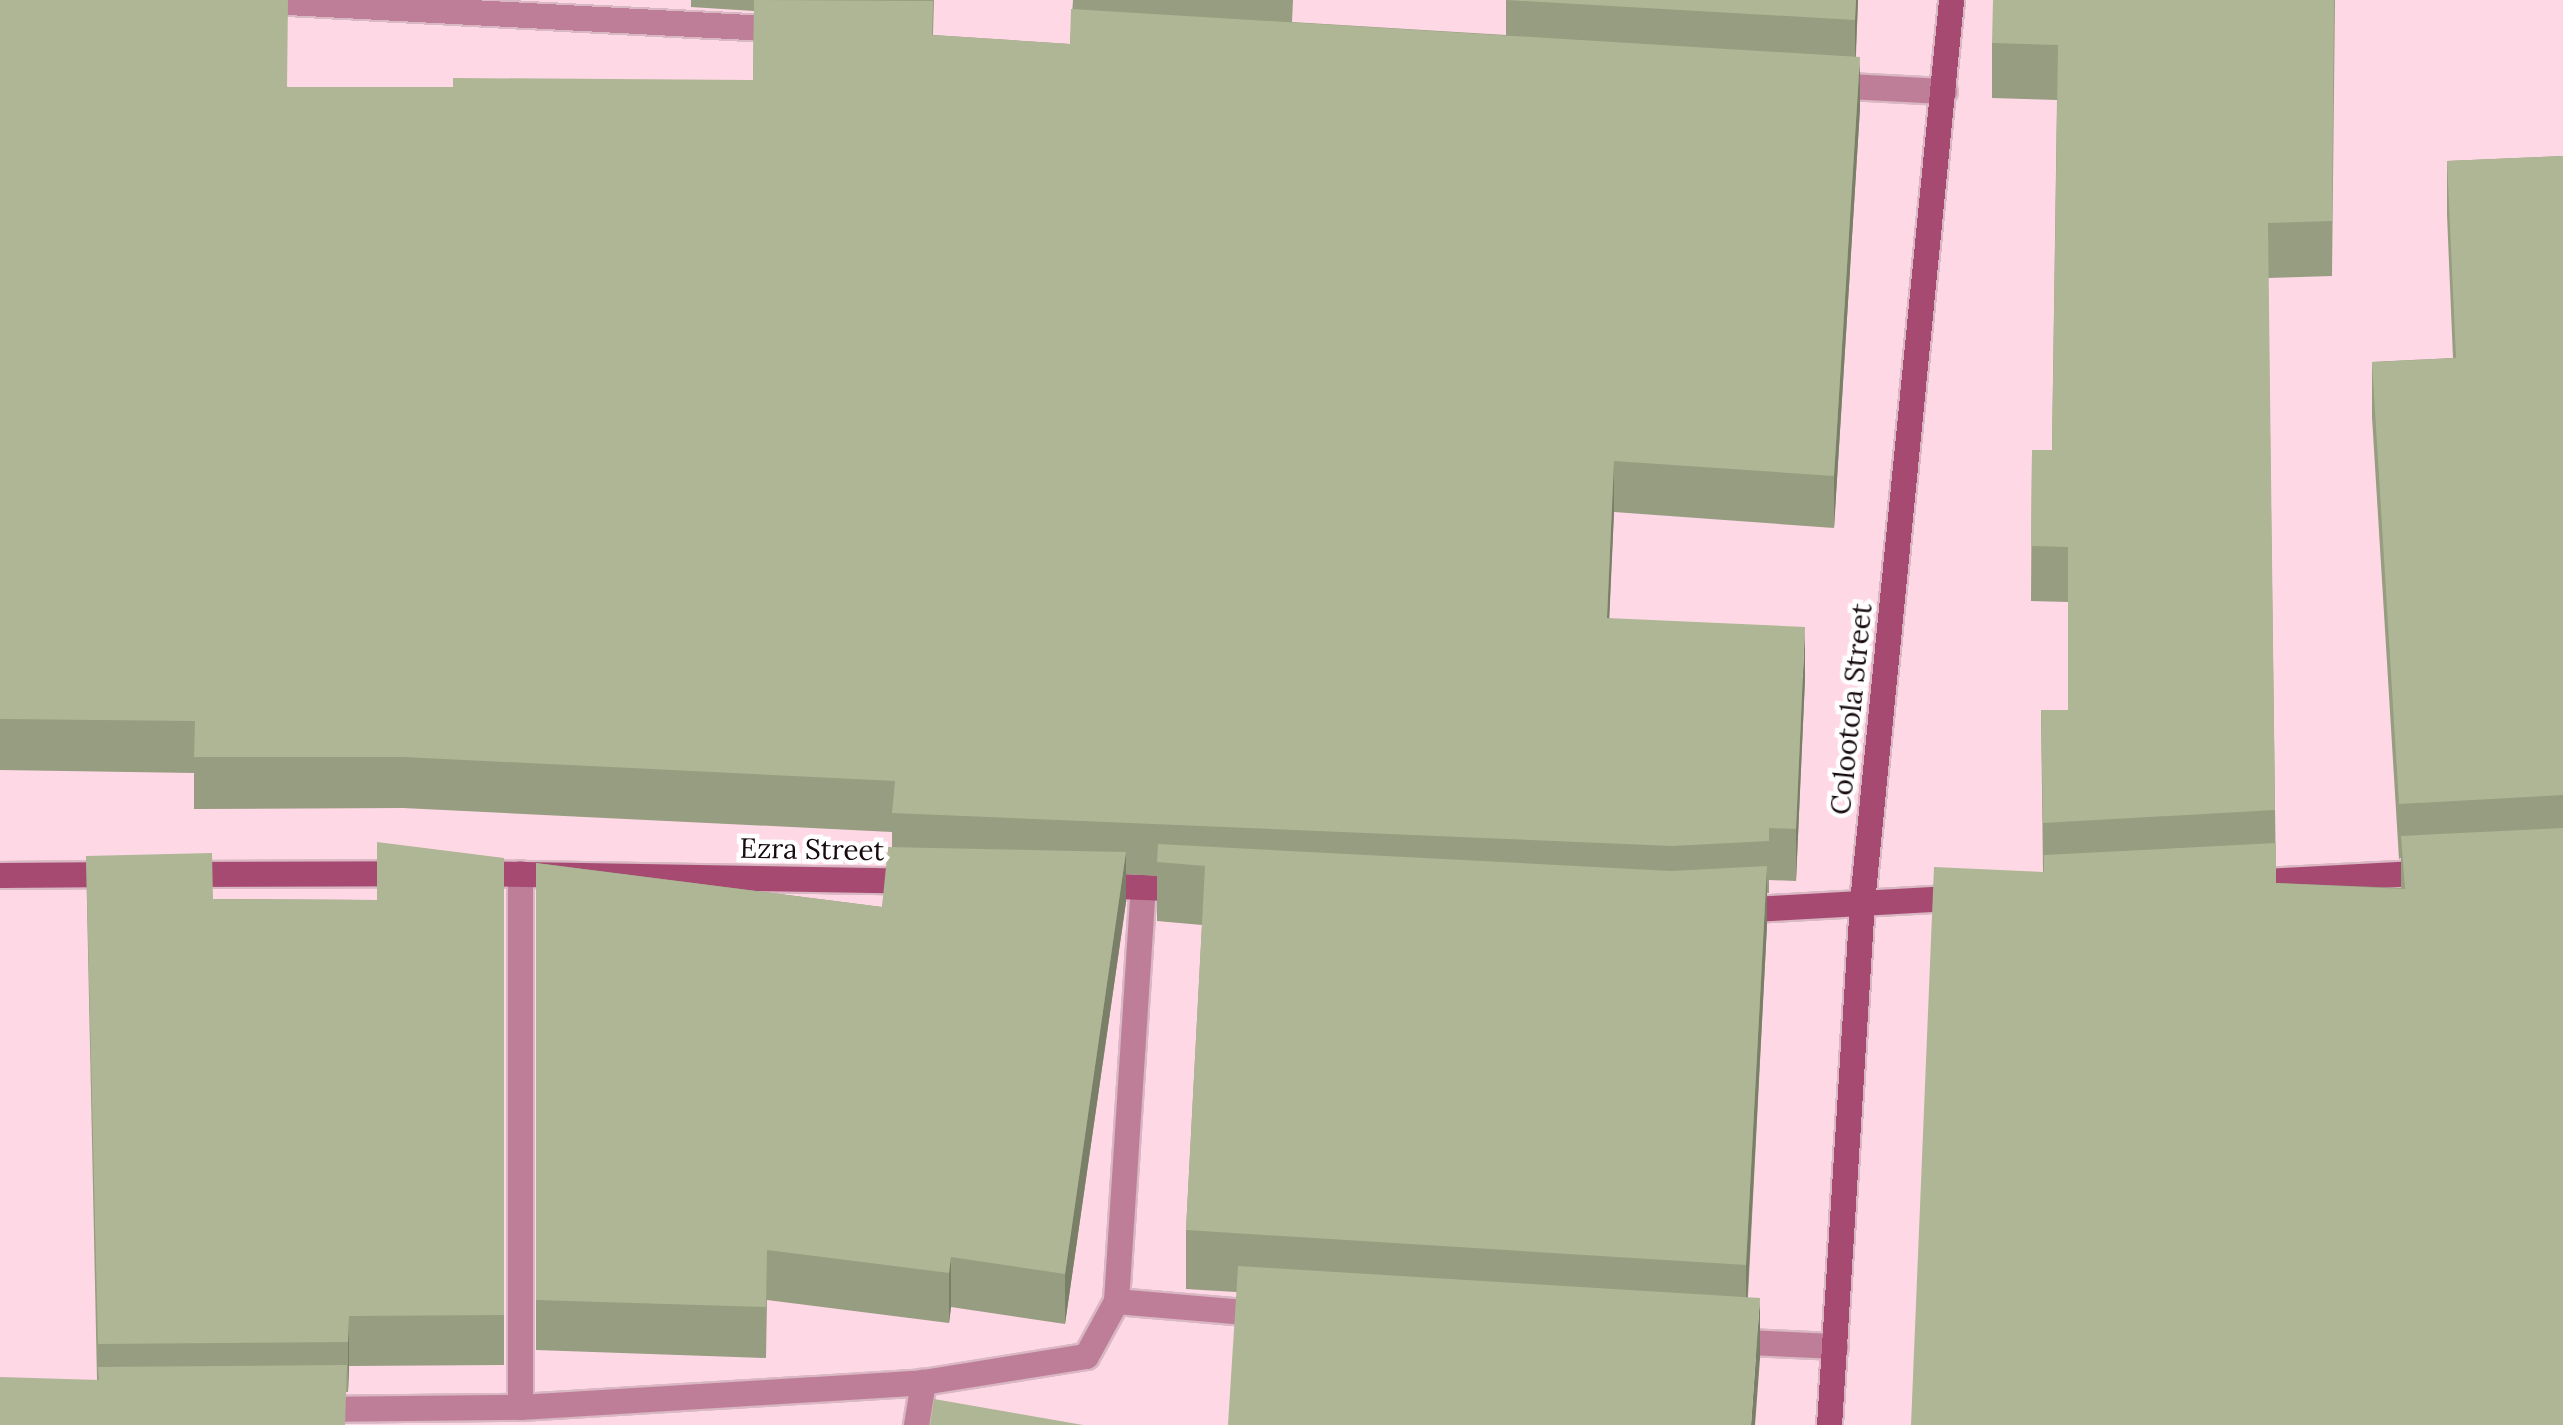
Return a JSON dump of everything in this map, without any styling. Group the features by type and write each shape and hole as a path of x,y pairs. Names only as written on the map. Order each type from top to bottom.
{"street":[{"path":"250,0 808,30"},
{"name":"Colootola Street","path":"1829,1425 1862,902 1951,0"},
{"path":"1805,84 1944,91"},
{"path":"2212,884 2466,871"},
{"path":"520,873 520,1407"},
{"name":"Ezra Street","path":"0,875 520,873 948,882"},
{"path":"1065,884 1221,890"},
{"path":"289,1409 520,1407 923,1382 1086,1356 1116,1301 1143,886"},
{"path":"1710,912 1998,895"},
{"path":"1116,1301 1307,1317"},
{"path":"1698,1339 1835,1346"},
{"path":"916,1425 923,1382"}],"building":[{"path":"0,0 288,0 287,87 453,87 453,78 753,80 754,0 933,1 932,35 1070,44 1071,9 1860,57 1834,476 1614,461 1607,618 1805,627 1796,829 1769,828 1769,841 1672,846 892,813 895,781 403,757 194,757 195,721 0,719"},
{"path":"1506,0 1856,0 1855,20"},
{"path":"1993,0 2334,0 2332,221 2268,223 2275,810 2043,823 2041,710 2068,710 2068,547 2031,546 2032,450 2052,450 2058,45 1992,43"},
{"path":"2563,156 2563,795 2399,804 2372,362 2456,358 2447,161"},
{"path":"2563,828 2563,1425 1911,1425 1934,867 2044,872 2044,855 2276,843 2276,883 2405,889 2401,836"},
{"path":"377,842 504,858 504,1315 349,1316 348,1342 98,1344 86,856 212,853 213,899 377,900"},
{"path":"1158,844 1671,871 1767,866 1746,1265 1186,1230 1205,866 1157,862"},
{"path":"888,847 1126,852 1065,1274 951,1257 949,1273 767,1250 766,1307 536,1300 536,863 882,907"},
{"path":"1238,1266 1760,1298 1751,1425 1228,1425"},
{"path":"347,1365 345,1425 0,1425 0,1377 99,1380 98,1367"},
{"path":"934,1399 1083,1425 930,1425"}]}
